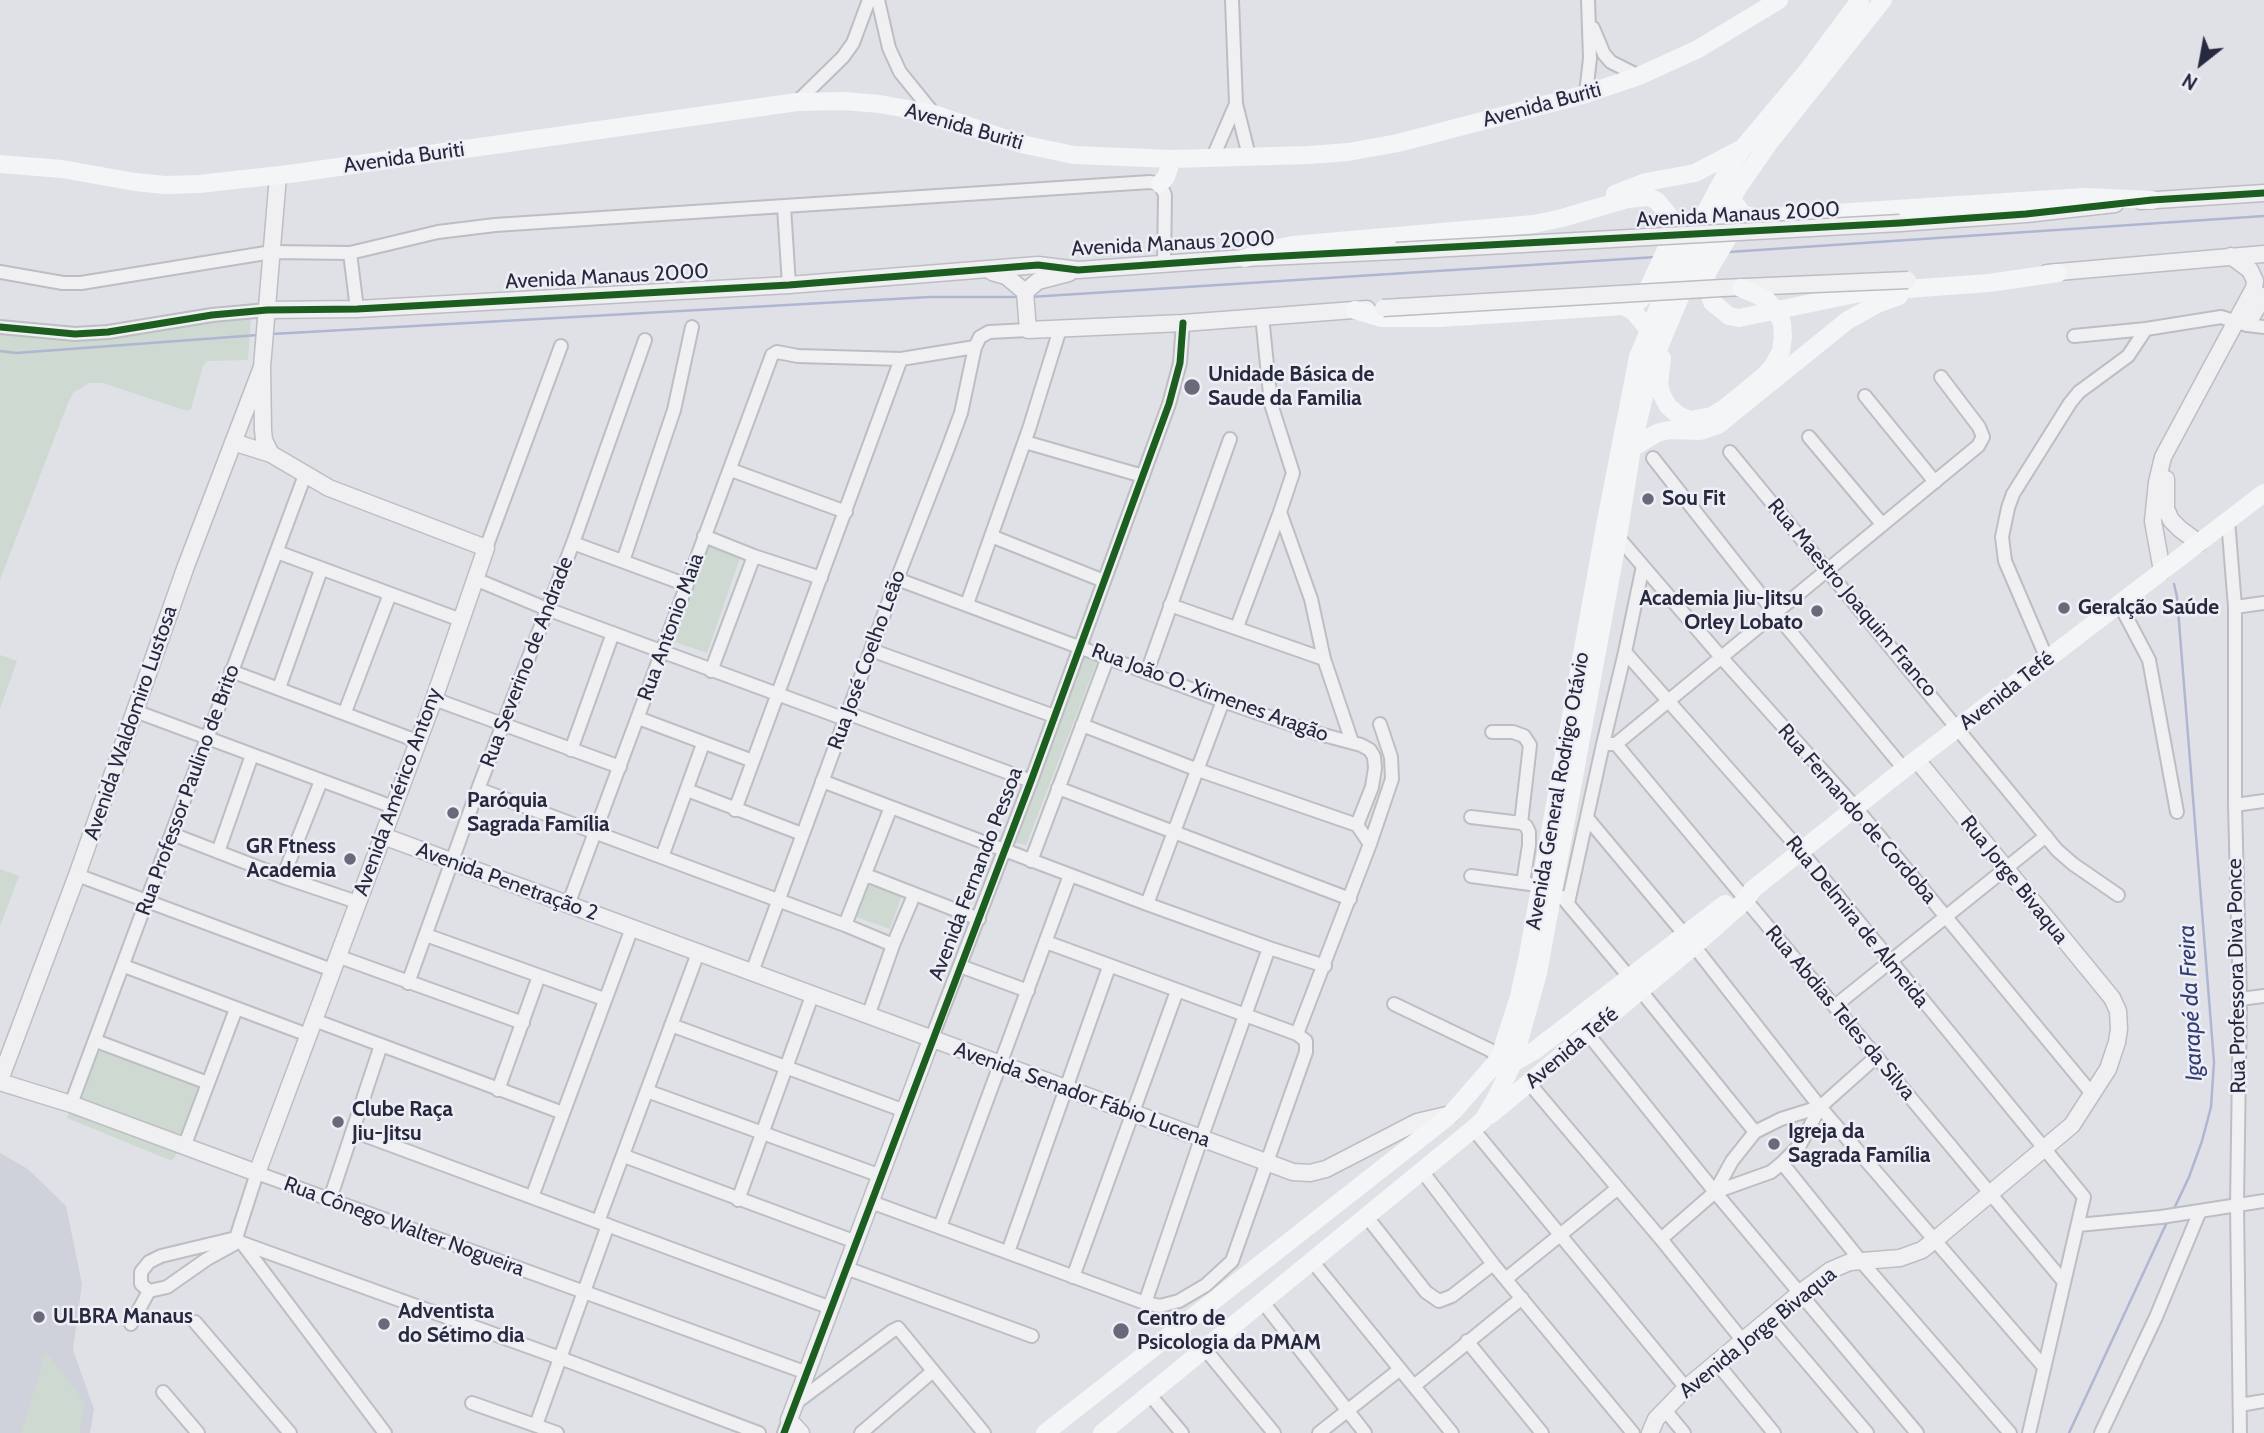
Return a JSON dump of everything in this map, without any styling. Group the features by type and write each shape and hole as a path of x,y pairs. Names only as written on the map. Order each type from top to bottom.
{"main road":[{"name":"Avenida Buriti","path":"0,164 62,169 165,185 199,184 278,176 797,102 843,101 880,104 934,114 1021,144 1074,155 1172,159 1348,152 1398,143 1587,94 1639,76 1698,49 1779,0"},
{"name":"Avenida General Rodrigo Otávio","path":"1102,1433 1478,1124 1506,1061 1538,973 1547,888 1626,411 1638,358 1689,240 1742,149 1808,70 1860,0"},
{"name":"Avenida General Rodrigo Otávio","path":"1689,240 1739,186 1769,143 1883,0"},
{"path":"1592,209 1618,191 1646,182 1695,173 1742,149"},
{"path":"1160,184 1166,177 1172,159"},
{"path":"1739,186 1736,202 1742,214 1756,218 2084,197 2152,200"},
{"path":"1245,258 1293,245 1534,224 1627,199 1649,197 1665,209 1672,225 1689,240 1672,275 1641,302 1623,306 1440,318 1382,318 1355,310"},
{"path":"1742,214 1707,273 1707,290 1712,302 1728,316 1739,318 1916,284 1989,283 2058,273"},
{"name":"Avenida General Rodrigo Otávio","path":"1547,888 1618,537 1645,385 1670,319 1672,275"},
{"path":"1632,448 1657,433 1669,430 1700,431 1718,425 1848,320 1916,284"},
{"path":"1670,319 1659,385 1668,406 1678,415 1690,420 1712,416 1764,376 1781,351 1782,323 1775,309 1766,299 1741,288"},
{"path":"1623,306 1633,312 1648,330"},
{"name":"Avenida Tefé","path":"1506,1061 1534,1051 1636,984 1910,765 2264,493"},
{"name":"Avenida Tefé","path":"1478,1124 1588,1034 1636,984"},
{"name":"Avenida General Rodrigo Otávio","path":"1045,1433 1451,1114 1490,1072 1506,1061"}],"street":[{"path":"797,102 828,74 848,50 861,25 869,0"},
{"path":"878,0 889,48 900,72 934,114"},
{"path":"1232,0 1236,104 1249,156"},
{"path":"1587,94 1590,21 1588,0"},
{"path":"1590,21 1604,54 1611,62 1639,76"},
{"path":"1213,157 1236,104"},
{"name":"Avenida Waldomiro Lustosa","path":"271,454 264,440 262,367 278,176"},
{"path":"0,272 63,283 81,283 272,252 350,253 438,232 495,225 1150,181 1160,184 1165,195 1164,264"},
{"name":"Avenida Manaus 2000","path":"0,327 75,334 108,332 212,315 267,315 789,285 1038,265 1078,270 1245,258 1900,223 2026,214 2152,200 2264,193"},
{"path":"784,207 789,285"},
{"path":"350,253 357,309"},
{"path":"2058,273 2264,254"},
{"path":"2199,543 2171,520 2166,509 2166,480 2177,446 2242,323 2255,281 2250,271 2231,256"},
{"path":"987,270 1006,276 1026,294"},
{"path":"1027,325 1026,294 1038,281 1078,270"},
{"path":"735,810 901,359 975,347 980,337 989,332 1027,325 1060,329 1183,324 1383,308 1741,288 1916,284"},
{"path":"2162,571 2153,521 2163,457 2175,432 2242,323 2264,296"},
{"path":"1237,626 1293,473 1271,404 1262,316"},
{"path":"2074,335 2146,329 2221,317 2264,327"},
{"name":"Avenida Fernando Pessoa","path":"787,1426 931,1040 1005,851 1143,476 1175,385 1183,324"},
{"path":"623,561 674,410 692,327"},
{"path":"967,604 1025,442 1060,329"},
{"path":"2047,659 2005,561 2002,537 2008,508 2013,494 2070,403 2079,392 2128,356 2146,329"},
{"name":"Rua Severino de Andrade","path":"408,983 478,789 573,543 645,340"},
{"name":"Avenida Américo Antony","path":"239,1241 257,1173 434,699 486,548 561,346"},
{"name":"Rua José Coelho Leão","path":"752,972 961,413 975,347"},
{"name":"Rua Antonio Maia","path":"568,905 704,536 731,470 770,358 777,352 799,356 901,359"},
{"name":"Avenida Waldomiro Lustosa","path":"0,1081 262,367"},
{"path":"1609,744 1668,701 1978,446 1983,437 1979,427 1941,377"},
{"path":"1865,396 1935,482"},
{"path":"1809,437 1882,524"},
{"path":"1147,672 1230,439"},
{"path":"233,442 271,454 329,488 486,548"},
{"path":"1025,442 1143,476"},
{"name":"Rua Maestro Joaquim Franco","path":"1730,452 2046,836 2073,864 2118,895"},
{"path":"1653,458 1775,613 1910,765"},
{"path":"731,470 846,512"},
{"name":"Rua Professor Paulino de Brito","path":"71,1104 305,475"},
{"path":"1280,512 1311,599 1324,659 1352,742"},
{"name":"Rua Professora Diva Ponce","path":"2228,520 2235,607 2235,805 2240,999 2237,1205 2240,1433"},
{"path":"704,536 821,578"},
{"path":"991,536 1104,581"},
{"name":"Rua Fernando de Cordoba","path":"1618,537 1856,808 2093,1095"},
{"path":"573,543 687,585"},
{"path":"277,552 461,620"},
{"path":"711,671 754,556"},
{"path":"1568,903 1609,744 1643,566"},
{"path":"279,688 321,570"},
{"path":"475,579 711,671 1031,781"},
{"name":"Rua João O. Ximenes Aragão","path":"897,579 1223,701 1370,750 1376,768 1372,787 1357,825"},
{"path":"345,712 390,594"},
{"path":"2119,603 2149,660 2177,812"},
{"path":"2235,607 2264,603"},
{"path":"1170,605 1237,626 1324,659"},
{"path":"571,750 613,633"},
{"path":"871,650 1054,716"},
{"name":"Rua Delmira de Almeida","path":"1625,652 1801,851 2084,1197 2078,1225"},
{"path":"1031,861 1108,657"},
{"path":"231,671 417,741"},
{"path":"434,699 620,767"},
{"path":"1147,904 1223,701"},
{"path":"135,711 393,807"},
{"path":"638,718 753,761"},
{"path":"1297,1034 1350,899 1392,779 1391,757 1380,724"},
{"path":"1082,725 1198,770 1357,825 1370,844"},
{"path":"1492,732 1513,732 1524,736 1530,745 1521,823"},
{"path":"662,857 703,744"},
{"name":"Rua Abdias Teles da Silva","path":"1609,744 1746,894 1875,1057 2064,1282"},
{"path":"218,852 252,755"},
{"name":"Rua Jorge Bivaqua","path":"1910,765 2004,868 2112,998"},
{"path":"283,877 321,781"},
{"path":"822,781 1147,904 1325,965"},
{"path":"1058,788 1350,899"},
{"path":"478,789 893,945"},
{"path":"687,790 802,834"},
{"path":"2235,805 2264,801"},
{"path":"845,925 891,807"},
{"path":"1471,817 1521,823 1526,826 1529,832 1523,883"},
{"path":"1588,819 1689,941 1820,1107 2044,1367"},
{"path":"172,834 357,902"},
{"name":"Avenida Penetração 2","path":"383,836 632,928"},
{"path":"1835,1006 2046,836"},
{"path":"77,874 147,901 335,963 408,983 523,1023"},
{"path":"940,1227 1070,875"},
{"path":"1471,876 1547,888 1568,903 1755,1132"},
{"path":"865,877 979,919"},
{"path":"868,1016 914,895"},
{"path":"532,1196 632,928"},
{"name":"Avenida Senador Fábio Lucena","path":"632,928 1293,1172 1310,1173 1326,1169 1417,1122 1451,1114"},
{"path":"426,935 604,999"},
{"path":"871,1202 1145,1303 1160,1306 1179,1301 1206,1285 1232,1261 1306,1052 1306,1041 1297,1034 1046,942"},
{"path":"1145,1303 1200,1139 1269,948"},
{"path":"536,1425 585,1293 624,1156 698,953"},
{"path":"124,966 236,1009 382,1045 563,1113"},
{"path":"960,966 1028,991"},
{"path":"1008,1252 1109,967"},
{"path":"498,1090 539,976"},
{"path":"1073,1277 1177,991"},
{"path":"738,1200 812,996"},
{"path":"2240,999 2264,996"},
{"name":"Avenida Jorge Bivaqua","path":"1650,1433 1656,1419 1686,1388 1831,1270 1850,1262 1900,1258 1922,1250 2073,1125 2108,1069 2117,1042 2118,1010 2112,998"},
{"path":"1394,1004 1490,1050 1506,1061"},
{"path":"184,1147 236,1009"},
{"path":"671,1025 905,1111"},
{"path":"1588,1034 1715,1192 1917,1433"},
{"path":"96,1041 208,1083"},
{"path":"330,1199 382,1045"},
{"path":"1715,1192 1771,1172 1782,1163 1800,1145 1820,1107 1875,1057"},
{"name":"Rua Cônego Walter Nogueira","path":"0,1081 71,1104 807,1373"},
{"path":"1530,1083 1743,1341"},
{"path":"647,1091 881,1176"},
{"path":"1661,1239 1715,1192 1732,1161 1755,1132 1782,1119 1820,1107"},
{"path":"1478,1124 1558,1235 1686,1388"},
{"path":"353,1131 831,1308"},
{"path":"624,1156 856,1242"},
{"path":"1782,1163 1860,1260 2010,1433"},
{"path":"1422,1171 1493,1264 1633,1433"},
{"path":"1507,1278 1618,1188"},
{"path":"2029,1433 2078,1225 2161,1217 2264,1201"},
{"path":"2101,1433 2156,1317 2195,1211"},
{"path":"1367,1217 1426,1292 1439,1301 1452,1296 1493,1264"},
{"path":"149,1291 141,1284 139,1277 149,1262 161,1256 239,1241 759,1433"},
{"path":"131,1324 149,1291 167,1287 239,1241"},
{"path":"239,1241 385,1433"},
{"path":"1312,1261 1452,1433"},
{"path":"846,1268 1032,1336"},
{"path":"1414,1386 1522,1298"},
{"path":"1262,1301 1365,1433"},
{"path":"1770,1319 1867,1433"},
{"path":"195,1322 290,1433"},
{"path":"797,1402 895,1329 901,1330 984,1433"},
{"path":"1467,1342 1542,1433"},
{"path":"1205,1349 1274,1433"},
{"path":"1716,1362 1774,1433"},
{"path":"1319,1433 1399,1370"},
{"path":"861,1433 933,1371"},
{"path":"163,1392 198,1433"},
{"path":"1150,1395 1181,1433"},
{"path":"2240,1405 2264,1401"},
{"path":"472,1403 557,1433"},
{"path":"1665,1410 1684,1433"},
{"path":"787,1426 801,1433"}],"shaded area":[{"path":"251,317 248,360 207,361 203,366 191,409 187,411 103,383 90,383 74,392 0,580 0,332"},
{"path":"706,542 741,555 707,653 672,641"},
{"path":"1082,654 1098,659 1026,845 1013,842"},
{"path":"0,655 17,661 0,709"},
{"path":"0,869 19,876 0,926"},
{"path":"867,880 903,892 890,929 853,916"},
{"path":"97,1044 205,1085 180,1149 172,1161 67,1118"},
{"name":"ULBRA Manaus","path":"0,1153 28,1169 66,1206 82,1284 73,1350 94,1409 90,1433 0,1433"},
{"path":"46,1352 84,1401 80,1433 21,1433"}],"waterway":[{"path":"1729,252 2264,216"},
{"path":"1030,297 1656,257"},
{"path":"272,334 929,297 1020,297"},
{"path":"0,351 16,353 258,335"},
{"name":"Igarapé da Freira","path":"2173,1211 2202,1141 2211,1107 2214,1062 2174,584"},
{"name":"Igarapé da Freira","path":"2069,1433 2168,1220"}],"cycle path":[{"path":"0,327 75,334 108,332 212,315 267,310 357,309 789,285 1038,265 1078,270 1245,258 1900,223 2026,214 2152,200 2264,193"},
{"path":"784,1433 1031,781 1169,404 1180,363 1183,323"}],"place":[{"name":"Unidade Básica de Saude da Familia","path":"1192,387"},
{"name":"Sou Fit","path":"1648,499"},
{"name":"Geralção Saúde","path":"2064,608"},
{"name":"Academia Jiu-Jitsu Orley Lobato","path":"1817,611"},
{"name":"Paróquia Sagrada Família","path":"453,813"},
{"name":"GR Ftness Academia","path":"350,859"},
{"name":"Clube Raça Jiu-Jitsu","path":"338,1122"},
{"name":"Igreja da Sagrada Família","path":"1774,1144"},
{"name":"ULBRA Manaus","path":"39,1317"},
{"name":"Adventista do Sétimo dia","path":"384,1324"},
{"name":"Centro de Psicologia da PMAM","path":"1121,1331"}]}
